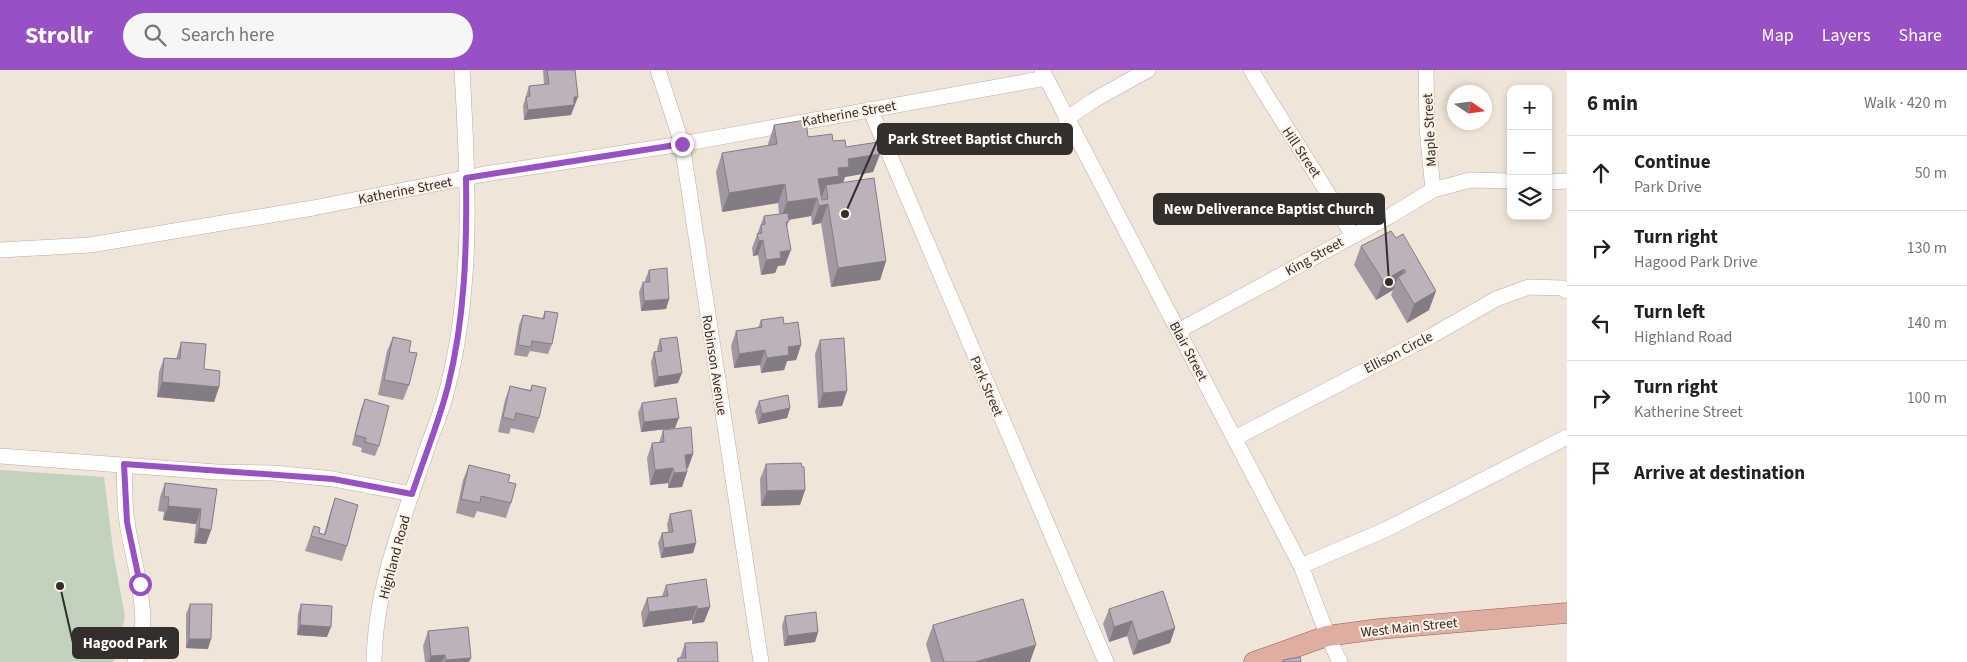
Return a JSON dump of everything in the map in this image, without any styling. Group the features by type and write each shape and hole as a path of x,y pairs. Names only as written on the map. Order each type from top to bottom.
{"main road":[{"name":"West Main Street","path":"1254,662 1327,636 1379,629 1567,613"}],"street":[{"name":"Highland Road","path":"374,662 382,597 412,494 448,388 458,342 465,280 466,178 462,70"},
{"name":"Robinson Avenue","path":"658,70 682,144 761,662"},
{"path":"1066,119 1094,100 1148,70"},
{"name":"Hill Street","path":"1251,70 1298,148 1314,168 1352,235"},
{"name":"Maple Street","path":"1426,70 1427,128 1432,190"},
{"name":"Katherine Street","path":"0,250 90,245 313,208 466,178 682,144 1044,74"},
{"name":"Blair Street","path":"1044,74 1301,566 1327,636 1340,662"},
{"name":"Park Street","path":"870,109 1106,662"},
{"name":"King Street","path":"1178,331 1390,216 1432,190 1470,180 1507,181"},
{"path":"1552,182 1567,181"},
{"name":"Ellison Circle","path":"1235,438 1433,335 1496,299 1529,286 1562,288 1567,291"},
{"path":"1301,566 1387,529 1567,437"},
{"path":"0,456 333,479 412,494"},
{"path":"124,464 127,522 140,593 142,620 138,654 135,662"}],"green space":[{"path":"0,470 104,477 114,557 125,616 117,657 113,662 0,662"}],"building":[{"path":"547,70 575,70 578,97 574,97 574,105 528,110 526,97 530,96 529,86 549,84"},
{"path":"806,120 808,137 832,134 833,141 845,140 846,147 878,142 880,154 848,159 849,167 838,168 839,176 818,179 822,200 828,199 826,185 874,178 886,261 838,268 828,204 819,206 817,198 787,202 785,184 729,193 722,153 777,144 774,125"},
{"path":"788,213 789,221 786,222 791,250 780,252 781,258 766,260 763,240 759,241 757,234 762,233 761,225 765,224 764,216"},
{"path":"1391,231 1396,238 1403,234 1436,291 1414,304 1398,277 1406,272 1404,269 1383,281 1361,246"},
{"path":"667,268 669,299 644,301 643,282 650,282 649,270"},
{"path":"545,311 558,313 552,344 532,341 531,347 518,345 523,315 544,319"},
{"path":"783,317 784,324 798,322 801,345 788,347 789,355 767,358 765,350 739,354 736,331 762,327 761,320"},
{"path":"393,337 411,341 409,352 417,353 409,385 384,380"},
{"path":"677,337 682,373 658,377 654,352 662,351 660,339"},
{"path":"844,338 847,391 823,393 820,340"},
{"path":"181,342 206,344 204,369 220,371 219,387 162,382 164,358 180,359"},
{"path":"532,385 546,388 539,418 516,413 514,420 503,417 510,386 531,391"},
{"path":"788,395 790,408 762,414 759,401"},
{"path":"676,398 679,418 644,422 642,403"},
{"path":"365,399 389,406 379,446 365,442 366,438 355,435"},
{"path":"691,427 693,454 685,455 687,472 674,473 673,468 655,470 652,443 664,442 663,430"},
{"path":"801,463 802,467 804,467 805,490 767,491 766,464"},
{"path":"469,465 510,475 508,482 516,484 511,503 481,496 480,503 461,499"},
{"path":"165,483 217,489 211,530 199,528 201,509 168,506 169,497 164,497"},
{"path":"335,498 358,505 347,546 311,536 314,526 320,528 319,533 325,535"},
{"path":"691,510 696,543 664,548 662,533 673,532 670,514"},
{"path":"706,579 710,607 697,609 697,606 649,612 647,598 668,596 666,585"},
{"path":"1163,591 1175,628 1138,641 1132,621 1114,627 1109,609"},
{"path":"1023,599 1036,645 975,662 944,662 933,625"},
{"path":"190,604 212,604 211,639 189,639"},
{"path":"301,604 332,606 331,627 300,625"},
{"path":"816,612 818,632 788,636 785,616"},
{"path":"468,627 471,658 446,660 445,655 431,656 428,631"},
{"path":"717,642 718,662 678,662 678,658 686,658 685,643"},
{"path":"1300,657 1301,662 1283,662 1283,660"}],"place":[{"name":"Park Street Baptist Church","path":"845,214"},
{"name":"New Deliverance Baptist Church","path":"1389,282"},
{"name":"Hagood Park","path":"60,586"}],"route":[{"path":"140,584 127,522 124,464 216,472 274,473 333,479 412,494 448,388 458,342 467,237 466,178 682,144"}]}
